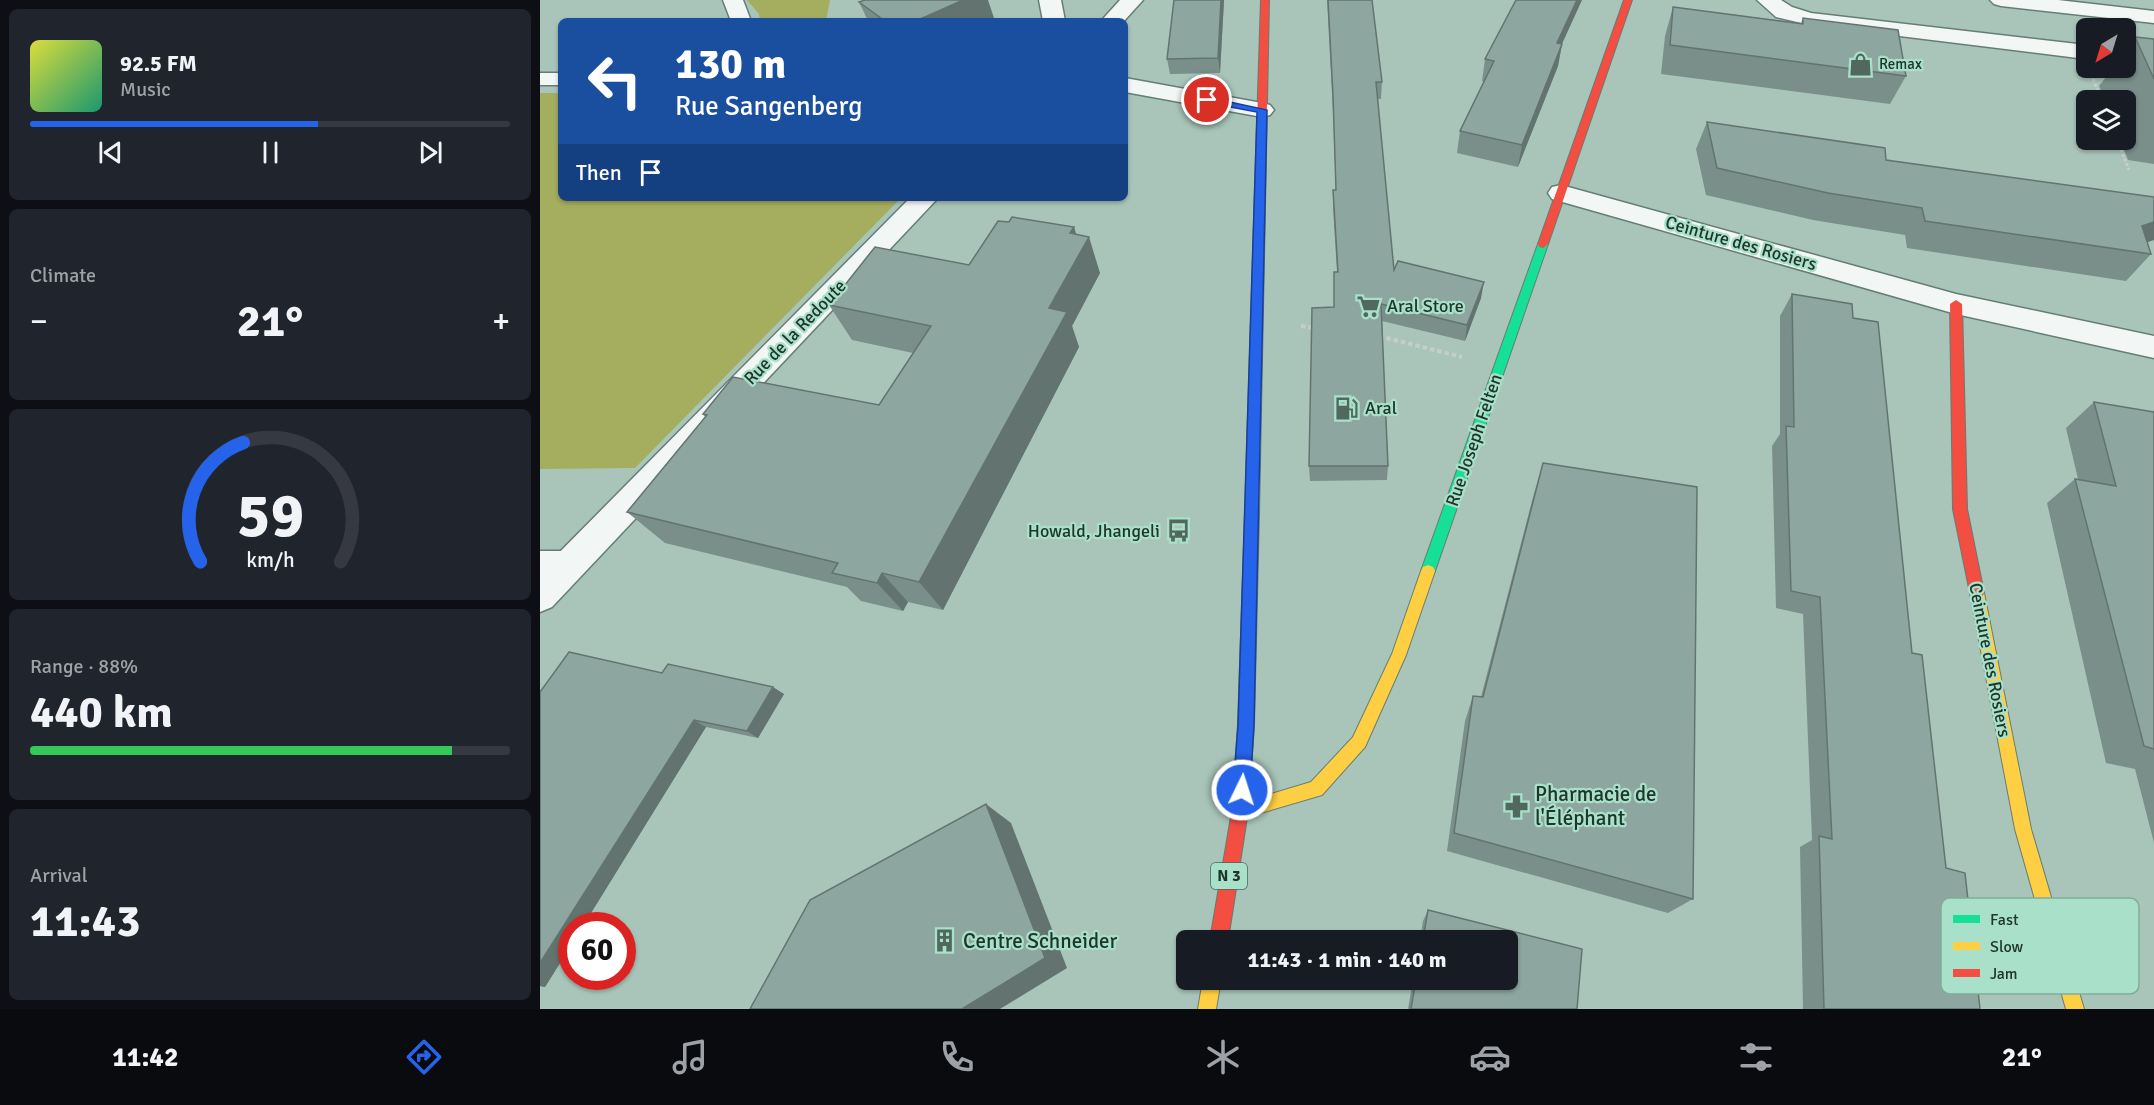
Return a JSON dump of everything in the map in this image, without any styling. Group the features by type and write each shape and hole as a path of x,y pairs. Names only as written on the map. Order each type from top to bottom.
{"street":[{"path":"1050,0 1053,18"},
{"path":"1115,18 1132,0"},
{"name":"N 3","path":"1221,930 1240,811 1246,725 1265,0"},
{"name":"Rue Joseph Felten","path":"1240,811 1316,789 1359,742 1399,655 1628,0"},
{"path":"1768,0 1784,12 1809,19 2076,51"},
{"path":"2001,0 2154,17"},
{"path":"1128,86 1262,110"},
{"name":"Ceinture des Rosiers","path":"1561,193 1956,304 2154,347"},
{"name":"Rue de la Redoute","path":"540,596 555,565 922,201"},
{"name":"Ceinture des Rosiers","path":"1956,304 1960,509 2023,829 2043,898"},
{"path":"1207,1009 1210,990"},
{"name":"Ceinture des Rosiers","path":"2070,994 2074,1009"}],"lane":[{"path":"733,0 740,18"},
{"path":"540,79 558,80"}],"path":[{"path":"2121,150 2129,170"},
{"path":"1301,326 1324,329"},
{"path":"1370,335 1500,367"}],"green space":[{"path":"747,0 830,0 827,18 760,18 759,14"},
{"path":"540,93 558,93 558,201 898,201 635,468 540,469"}],"building":[{"path":"865,0 963,0 923,18 881,18 859,2"},
{"path":"1174,0 1221,0 1218,58 1167,59"},
{"path":"1328,0 1372,0 1382,82 1376,82 1394,270 1398,261 1484,282 1467,325 1381,304 1388,466 1309,466 1312,308 1334,307 1334,272 1338,272 1333,190 1336,190"},
{"path":"1516,0 1577,0 1557,43 1562,44 1522,145 1460,131 1494,61 1485,59"},
{"path":"1673,7 1803,24 1803,18 1898,30 1906,76 1670,45"},
{"path":"2136,37 2154,39 2154,79 2136,39"},
{"path":"1707,122 1885,148 1886,160 2154,197 2154,222 2142,226 2151,254 1925,221 1922,208 1828,193 1717,168"},
{"path":"1012,217 1074,227 1070,233 1089,237 1049,308 1067,312 919,582 882,573 877,583 832,573 838,563 627,512 707,415 703,414 733,377 879,405 931,326 829,305 875,247 969,265 998,221 1009,222"},
{"path":"1792,294 1852,304 1853,318 1878,322 1912,653 1922,655 1946,868 1965,873 1968,898 1941,898 1941,994 1978,994 1980,1009 1824,1009 1819,836 1832,839 1820,597 1791,591 1786,426 1794,427"},
{"path":"2094,402 2154,412 2154,749 2144,746 2075,479 2116,486"},
{"path":"1543,463 1697,487 1693,899 1454,833 1473,696 1483,697"},
{"path":"569,652 662,673 668,664 773,687 747,731 694,720 572,912 558,912 558,935 540,963 540,692"},
{"name":"Centre Schneider","path":"986,804 1045,958 962,1009 750,1009 810,900"},
{"path":"1428,910 1507,930 1425,930"},
{"path":"1518,933 1582,949 1577,1009 1411,1009 1414,990 1518,990"}],"traffic: fast":[{"path":"1428,571 1543,244"}],"traffic: slow":[{"path":"1252,514 1261,156"},
{"path":"1240,811 1316,789 1359,742 1399,655 1428,571"},
{"path":"1977,593 2023,829 2043,898"},
{"path":"1207,1009 1210,990"},
{"path":"2071,994 2075,1009"}],"traffic: jam":[{"path":"1261,156 1265,0"},
{"path":"1543,244 1628,0"},
{"path":"1956,304 1960,509 1977,593"},
{"path":"1221,930 1240,811 1246,725 1252,514"}],"place":[{"name":"Remax","path":"1861,64"},
{"name":"Aral Store","path":"1369,306"},
{"name":"Aral","path":"1347,408"},
{"name":"Howald, Jhangeli","path":"1178,531"},
{"name":"Pharmacie de l'Éléphant","path":"1517,806"},
{"name":"Centre Schneider","path":"945,941"}],"route":[{"path":"1207,100 1262,110 1246,725 1242,790"}]}
